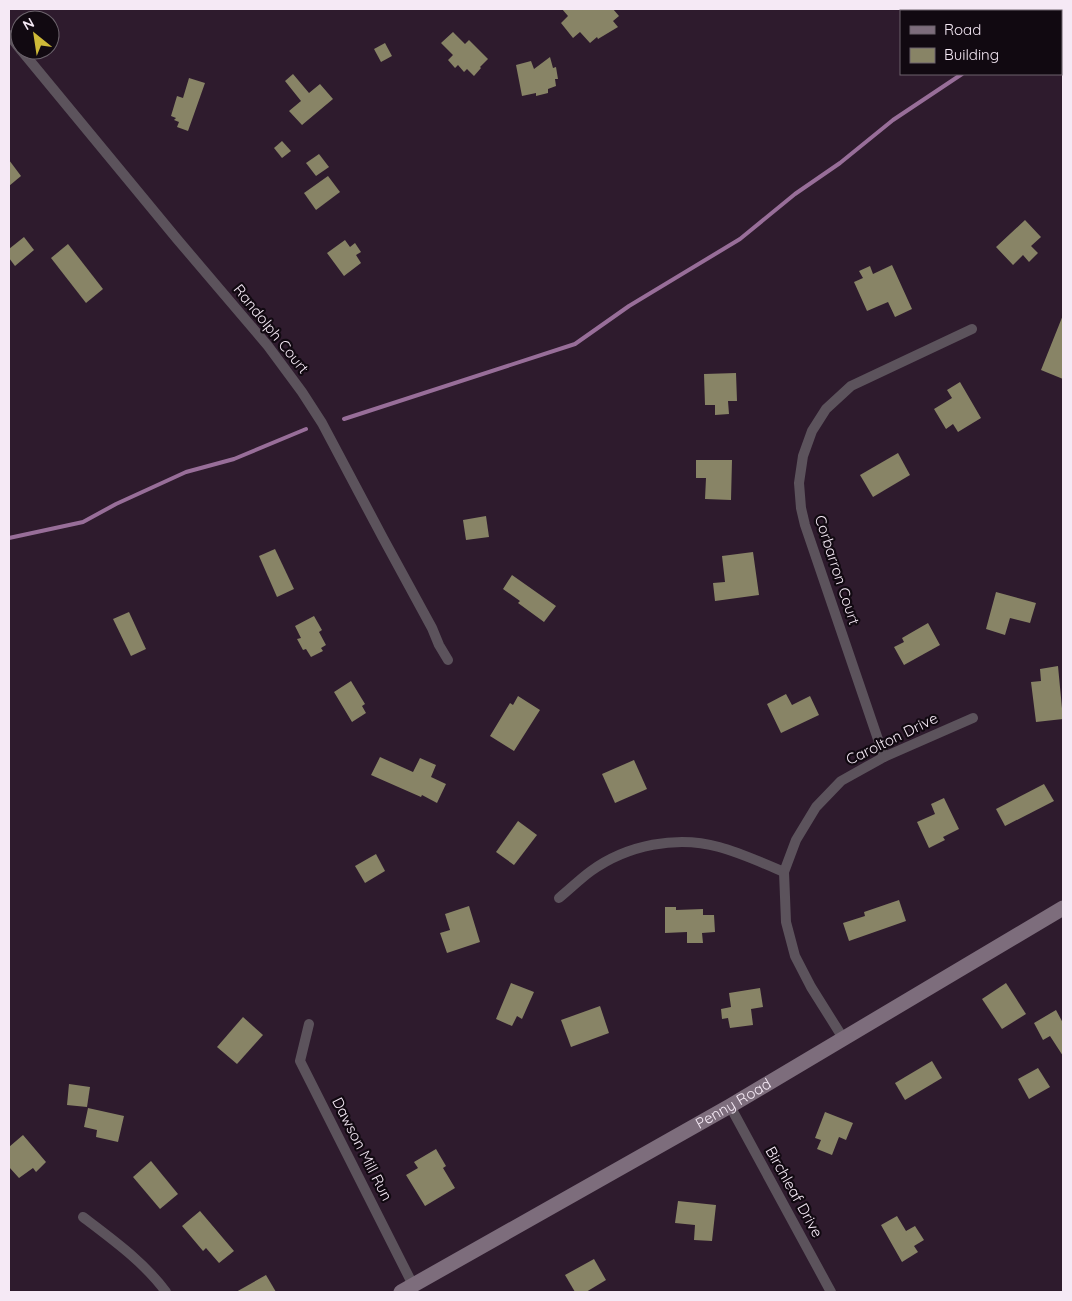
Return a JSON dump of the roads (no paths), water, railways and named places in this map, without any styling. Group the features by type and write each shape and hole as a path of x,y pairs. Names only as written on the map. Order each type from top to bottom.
{"street":[{"name":"Randolph Court","path":"30,60 177,239 268,346 297,386 326,430 448,660"},
{"name":"Corbarron Court","path":"884,757 805,525 801,508 799,483 803,456 812,431 826,409 851,386 972,329"},
{"name":"Carolton Drive","path":"843,1038 795,956 786,922 784,872 796,840 816,807 841,781 884,757 973,718"},
{"path":"560,898 592,870 623,852 665,842 701,843 719,846 784,872"},
{"name":"Penny Road","path":"407,1289 730,1106 1063,908"},
{"name":"Dawson Mill Run","path":"309,1024 300,1061 407,1289"},
{"name":"Birchleaf Drive","path":"730,1106 832,1292"},
{"path":"83,1217 118,1244 156,1279 166,1292"}],"waterway":[{"path":"344,419 575,344 629,306 740,239 795,194 840,163 893,120 960,75"},
{"path":"9,538 83,522 116,504 186,472 234,459 306,429"}]}
